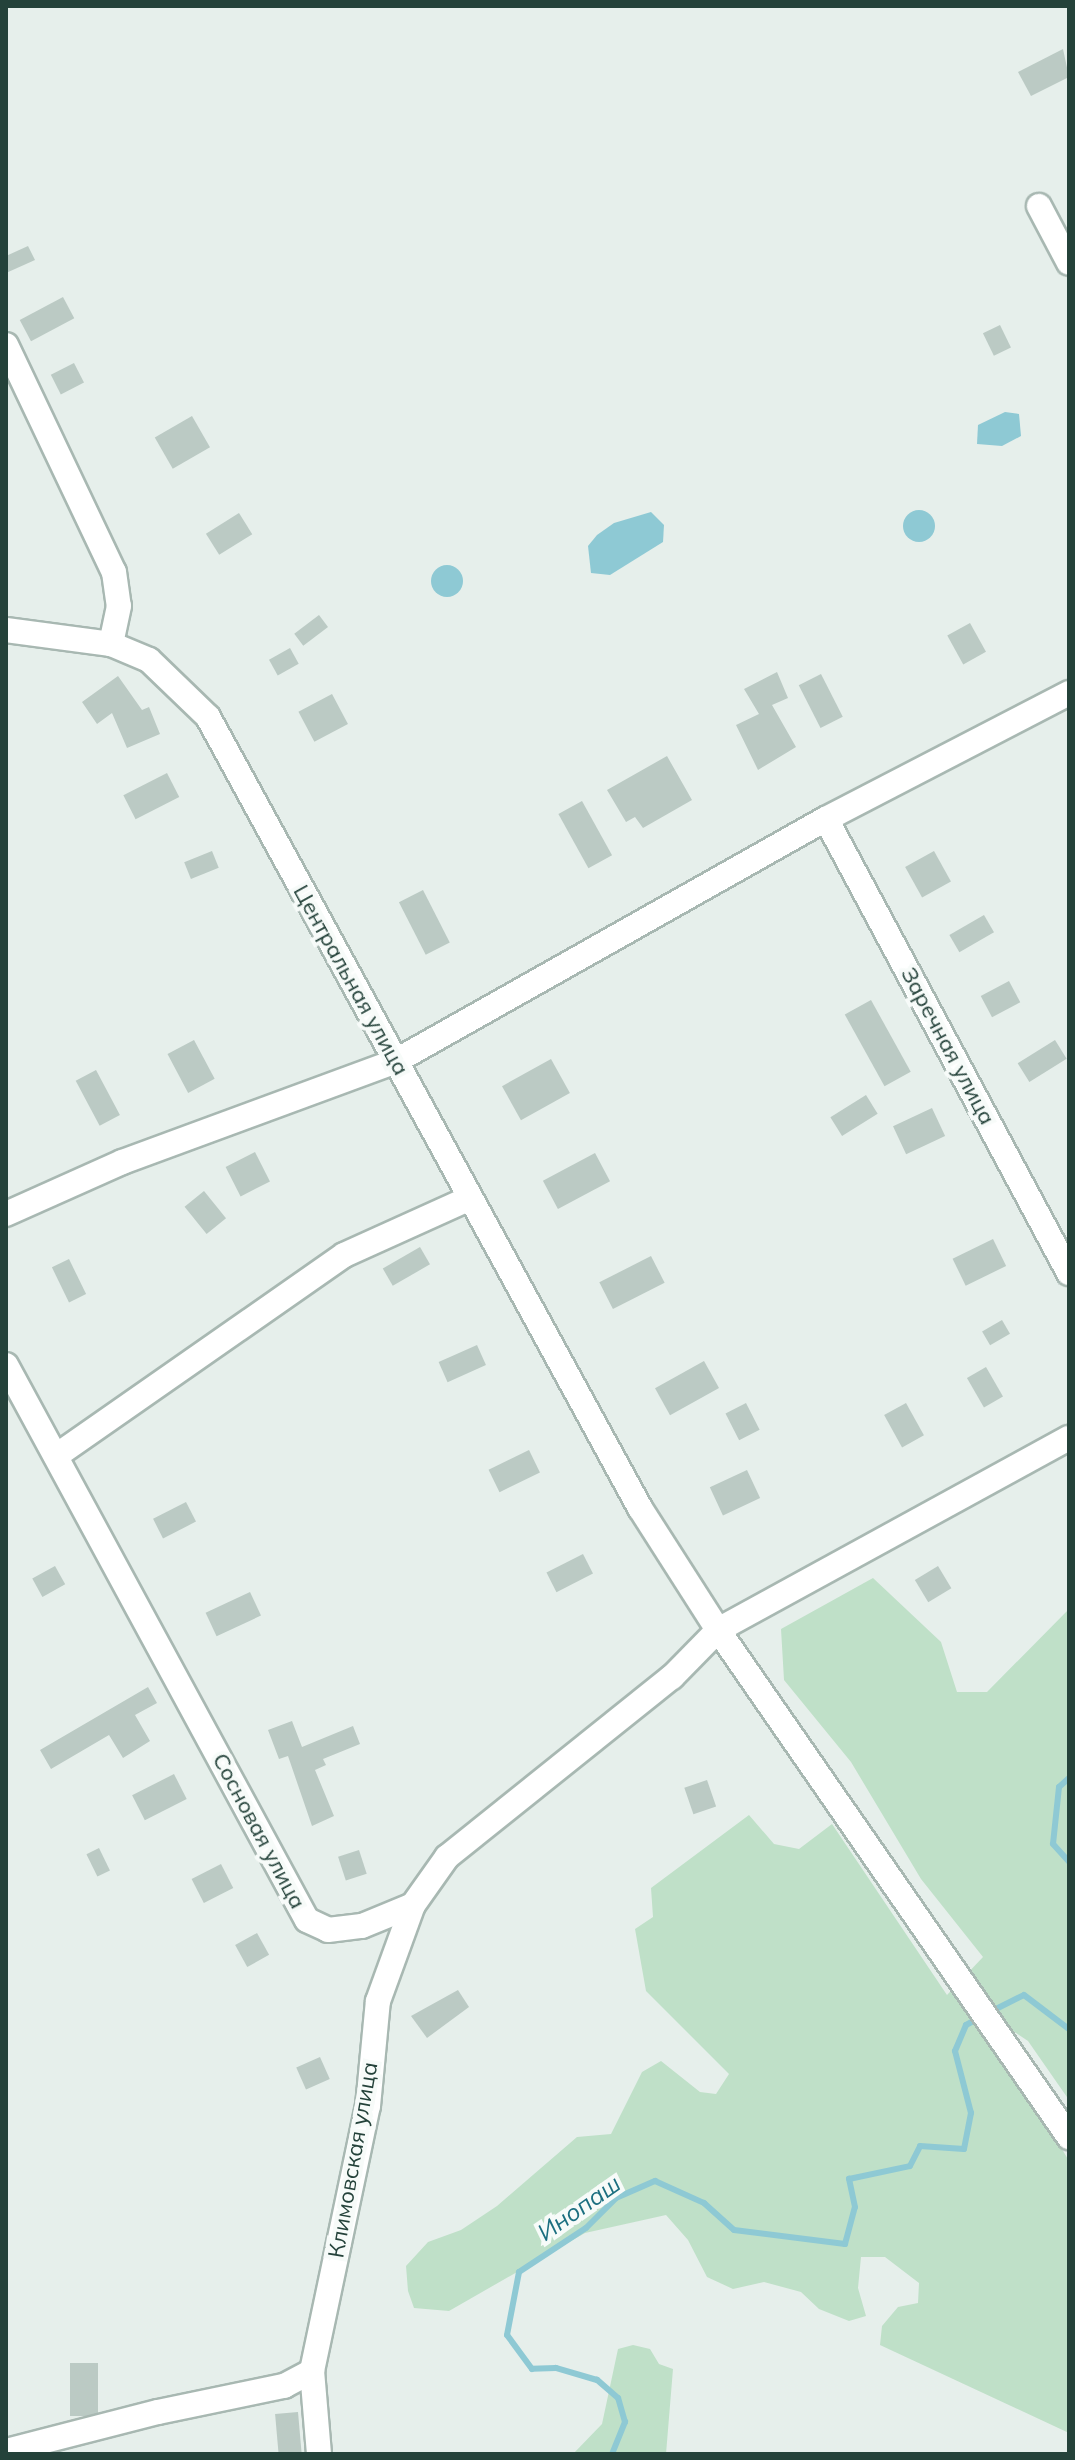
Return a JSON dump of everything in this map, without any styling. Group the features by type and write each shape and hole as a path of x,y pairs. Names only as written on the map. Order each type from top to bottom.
{"street":[{"path":"1039,206 1069,263"},
{"path":"6,345 114,572 119,606 111,644"},
{"name":"Центральная улица","path":"6,630 111,644 149,660 208,717 625,1482 718,1630 962,1976 1069,2137"},
{"path":"6,1214 122,1162 396,1061 826,819 1069,693"},
{"name":"Заречная улица","path":"826,819 1069,1273"},
{"path":"56,1456 344,1255 470,1198"},
{"name":"Сосновая улица","path":"6,1365 307,1920 328,1930 362,1926 413,1905"},
{"path":"413,1905 447,1857 672,1677 718,1630 1069,1438"},
{"name":"Климовская улица","path":"319,2454 312,2371 368,2106 378,2001 413,1905"},
{"path":"6,2451 158,2412 284,2386 312,2371"}],"green space":[{"path":"873,1578 941,1642 957,1692 987,1692 1069,1609 1069,2100 1028,2041 1013,2031 1001,2046 1069,2161 1069,2433 880,2345 882,2326 898,2307 918,2303 919,2283 885,2257 861,2257 858,2288 866,2316 849,2321 819,2309 801,2292 764,2282 733,2289 707,2277 688,2240 666,2215 585,2233 449,2311 414,2308 408,2291 406,2266 428,2242 461,2230 497,2206 577,2137 611,2134 642,2072 661,2061 700,2092 716,2094 729,2074 646,1991 635,1929 653,1917 651,1888 749,1815 774,1844 799,1849 832,1824 947,1995 983,1957 921,1879 851,1762 784,1680 781,1629"},
{"path":"633,2345 650,2349 659,2364 673,2369 666,2454 573,2454 602,2424 618,2349"}],"water":[{"path":"1005,412 1019,414 1021,436 1002,446 977,444 978,425"},
{"path":"919,510 930,515 935,526 930,537 919,542 908,537 903,526 908,515"},
{"path":"651,512 664,525 663,542 610,575 591,573 588,546 597,535 614,523"},
{"path":"447,565 459,569 463,581 459,593 447,597 435,593 431,581 435,569"}],"building":[{"path":"1063,49 1069,77 1031,96 1018,72"},
{"path":"28,246 35,260 6,273 6,256"},
{"path":"63,297 74,318 31,341 20,320"},
{"path":"1000,325 1011,347 994,356 983,333"},
{"path":"74,363 84,383 61,394 51,375"},
{"path":"192,416 210,447 173,469 155,438"},
{"path":"239,513 252,534 219,555 206,534"},
{"path":"319,615 328,627 303,646 294,634"},
{"path":"970,623 986,652 963,664 947,636"},
{"path":"290,648 299,664 278,675 269,660"},
{"path":"777,672 788,698 772,705 796,747 758,770 736,725 759,714 744,689"},
{"path":"821,674 843,717 821,728 799,685"},
{"path":"118,676 142,710 149,707 160,734 127,748 112,713 97,724 82,702"},
{"path":"332,694 348,724 314,742 298,712"},
{"path":"667,756 692,800 643,828 635,817 626,822 607,790"},
{"path":"167,773 179,797 136,819 123,795"},
{"path":"582,801 612,855 588,868 558,814"},
{"path":"212,851 219,868 191,879 184,862"},
{"path":"934,851 951,882 922,898 905,867"},
{"path":"423,890 450,943 426,955 399,902"},
{"path":"984,915 994,932 959,952 949,935"},
{"path":"1009,981 1020,1002 992,1017 981,996"},
{"path":"871,1000 911,1072 885,1086 845,1015"},
{"path":"194,1040 215,1079 188,1093 168,1054"},
{"path":"1055,1040 1067,1059 1029,1082 1018,1063"},
{"path":"551,1059 570,1093 521,1120 502,1086"},
{"path":"96,1070 120,1115 100,1126 76,1081"},
{"path":"866,1095 878,1114 842,1136 830,1117"},
{"path":"932,1108 945,1136 906,1154 893,1126"},
{"path":"255,1152 270,1181 241,1196 226,1167"},
{"path":"595,1153 610,1181 558,1209 543,1181"},
{"path":"204,1191 226,1218 207,1234 185,1207"},
{"path":"993,1239 1006,1266 966,1286 953,1259"},
{"path":"420,1247 430,1264 393,1286 383,1268"},
{"path":"651,1256 665,1283 613,1309 599,1282"},
{"path":"69,1259 86,1294 69,1302 52,1267"},
{"path":"1002,1320 1010,1334 990,1345 982,1332"},
{"path":"477,1345 486,1365 448,1382 439,1362"},
{"path":"704,1361 719,1388 670,1415 655,1388"},
{"path":"986,1367 1003,1396 984,1407 967,1378"},
{"path":"746,1403 760,1430 739,1440 726,1413"},
{"path":"906,1403 924,1435 902,1447 884,1415"},
{"path":"529,1450 540,1472 500,1492 489,1470"},
{"path":"747,1470 760,1498 723,1515 710,1487"},
{"path":"186,1502 196,1522 163,1538 153,1519"},
{"path":"583,1554 593,1574 556,1592 546,1573"},
{"path":"55,1566 65,1584 42,1597 32,1579"},
{"path":"938,1566 951,1588 928,1602 915,1580"},
{"path":"250,1592 261,1616 217,1636 206,1613"},
{"path":"148,1687 157,1703 135,1715 150,1741 123,1758 109,1735 51,1769 40,1750"},
{"path":"292,1721 302,1747 353,1726 360,1744 323,1759 326,1765 315,1770 334,1816 312,1826 288,1756 279,1759 268,1730"},
{"path":"174,1774 187,1799 145,1820 132,1795"},
{"path":"707,1780 716,1806 693,1814 684,1788"},
{"path":"99,1848 110,1870 97,1877 86,1854"},
{"path":"359,1850 367,1874 346,1881 338,1857"},
{"path":"221,1864 233,1888 204,1903 192,1879"},
{"path":"257,1933 269,1955 247,1967 235,1945"},
{"path":"458,1990 469,2007 427,2038 411,2016"},
{"path":"320,2057 330,2079 306,2090 296,2068"},
{"path":"70,2363 98,2363 98,2416 70,2416"},
{"path":"298,2412 302,2454 279,2454 275,2414"}],"waterway":[{"name":"Инопаш","path":"1069,1778 1059,1787 1053,1844 1069,1862"},
{"name":"Инопаш","path":"988,2013 1024,1995 1069,2029"},
{"name":"Инопаш","path":"612,2454 625,2422 618,2398 597,2380 556,2368 532,2369 507,2335 519,2272 586,2228 616,2198 655,2181 704,2203 734,2230 845,2244 855,2207 849,2179 910,2166 920,2146 964,2149 971,2113 955,2051 966,2025 979,2018"}]}
